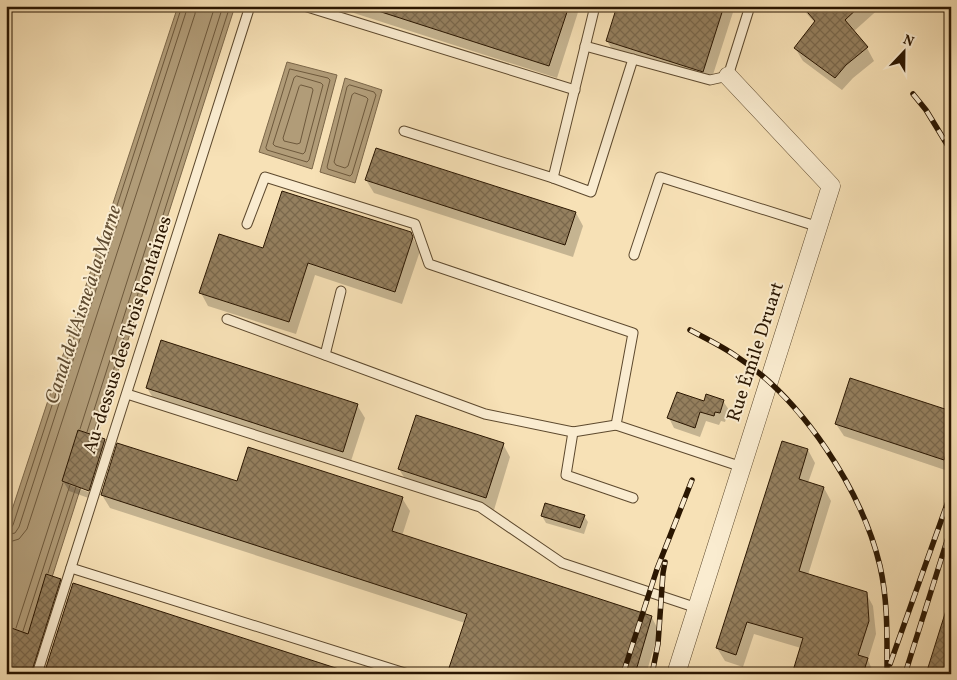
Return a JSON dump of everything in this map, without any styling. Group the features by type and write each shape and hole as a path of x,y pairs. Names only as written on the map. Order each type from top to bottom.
{"street":[{"name":"Rue Émile Druart","path":"676,674 831,186 728,76"}],"lane":[{"name":"Au-dessus des Trois Fontaines","path":"37,674 250,6"},
{"path":"304,6 575,90"},
{"path":"553,178 595,6"},
{"path":"585,46 710,80 728,76 750,6"},
{"path":"404,132 553,178 591,192 633,59"},
{"path":"247,224 265,177 415,224 429,264 633,334 616,425"},
{"path":"634,255 660,177 819,227"},
{"path":"325,355 341,291"},
{"path":"227,319 485,414 572,432 616,425 742,467"},
{"path":"126,394 480,507 562,563 697,608"},
{"path":"572,432 566,475 632,498"},
{"path":"71,568 408,674"}],"water":[{"name":"Canal de l'Aisne à la Marne","path":"178,6 235,6 21,674 6,674 6,528"},
{"path":"287,62 337,75 312,169 259,152"},
{"path":"345,78 382,90 355,183 320,172"}],"building":[{"path":"372,6 569,6 549,66 372,9"},
{"path":"617,6 724,6 703,72 606,41"},
{"path":"802,6 860,6 845,20 868,47 846,65 835,78 794,48 815,21"},
{"path":"376,148 576,212 565,245 365,180"},
{"path":"282,191 411,232 413,237 395,292 308,263 289,322 199,293 219,234 263,248"},
{"path":"161,340 358,404 343,452 146,388"},
{"path":"850,378 951,411 951,439 944,460 835,424"},
{"path":"677,392 704,401 706,394 724,400 720,413 715,412 714,416 700,412 695,428 667,418"},
{"path":"416,415 504,443 486,498 398,469"},
{"path":"78,430 105,439 89,491 62,481"},
{"path":"782,441 808,449 799,479 824,487 799,571 867,592 869,621 858,655 868,658 863,674 792,674 803,638 747,622 736,655 716,648"},
{"path":"117,443 237,481 248,447 403,497 392,531 652,616 635,674 447,674 467,614 101,495"},
{"path":"545,503 585,515 580,528 541,516"},
{"path":"46,574 61,579 31,674 6,674 6,626 28,634"},
{"path":"73,583 345,671 345,674 44,674"},
{"path":"948,604 951,605 951,674 926,674"}],"railway":[{"path":"913,94 926,110 951,151"},
{"path":"690,330 736,356 760,374 784,396 806,421 844,477 871,537 883,579 886,606 887,672"},
{"path":"623,674 657,569 692,480"},
{"path":"890,664 951,493"},
{"path":"905,674 951,528"},
{"path":"652,674 658,644 665,562"}]}
